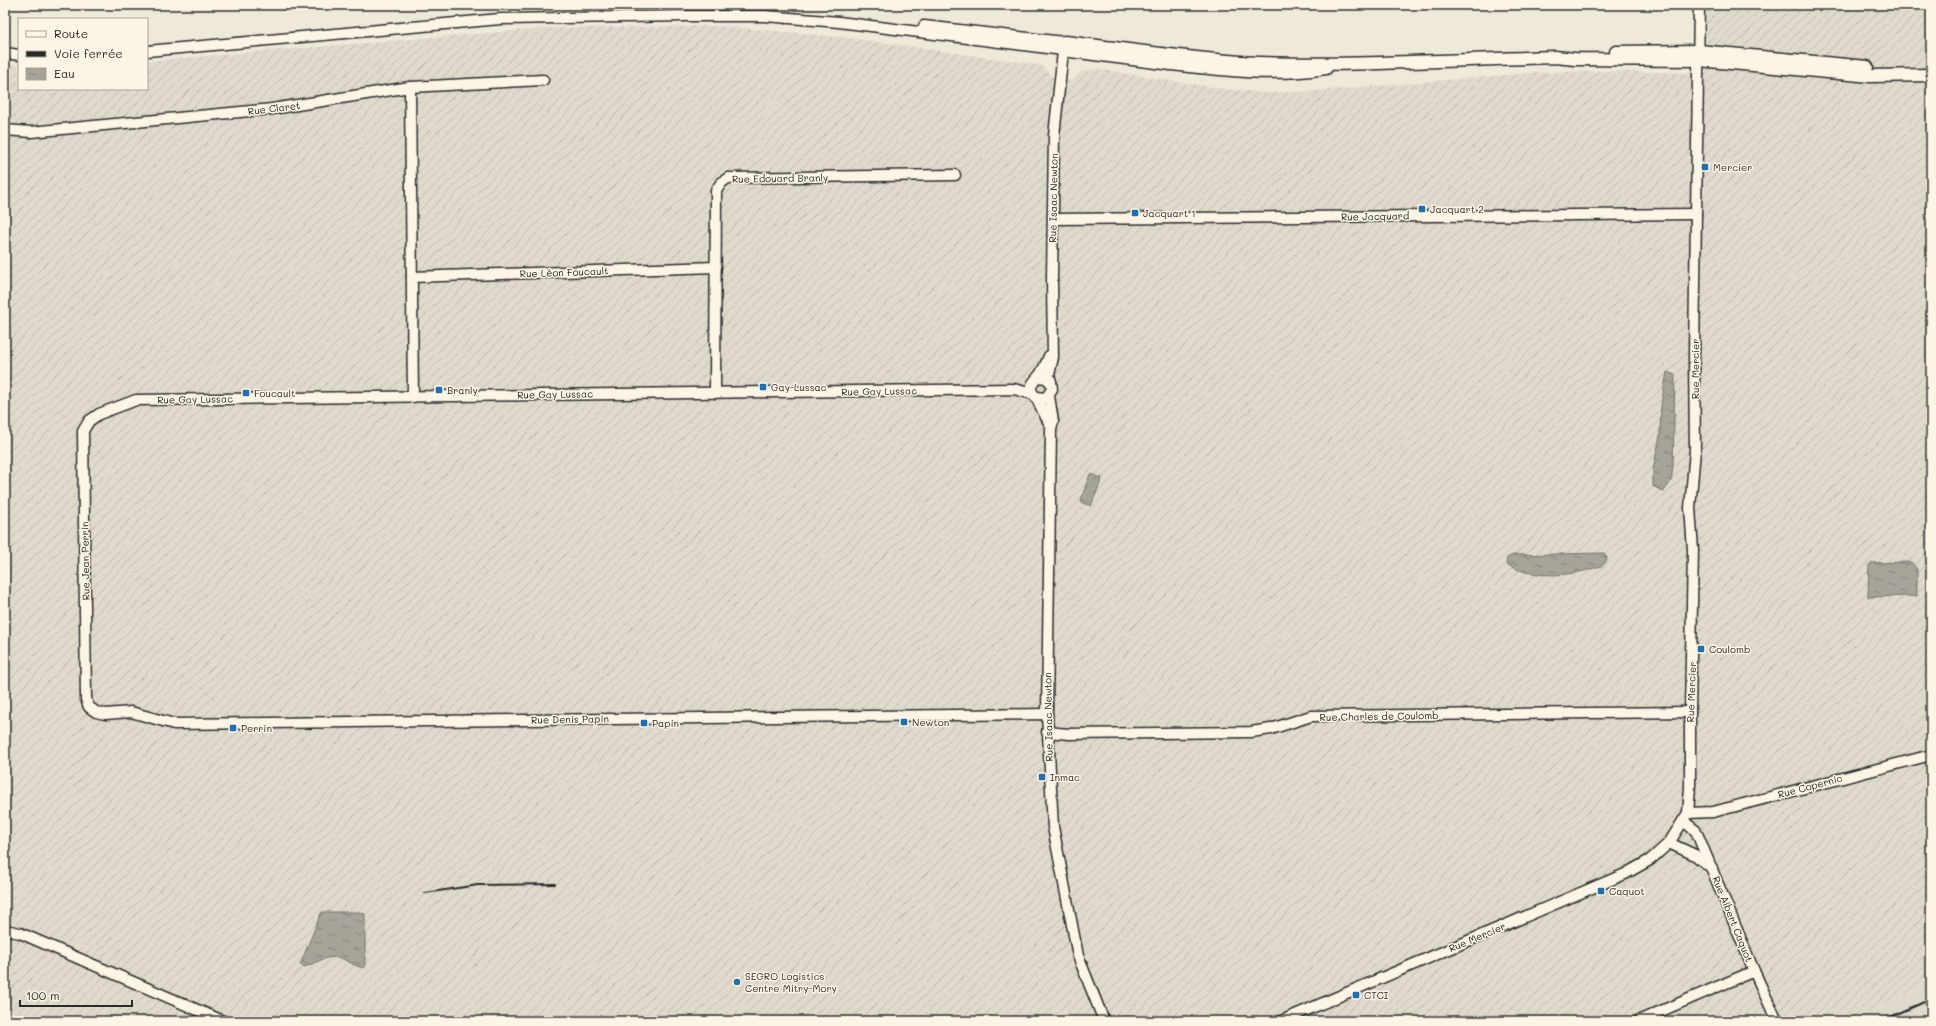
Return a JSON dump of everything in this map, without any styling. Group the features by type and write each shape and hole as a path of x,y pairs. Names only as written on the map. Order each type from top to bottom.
{"main road":[{"path":"1063,46 1214,69 1262,73 1302,72 1364,62 1555,57 1568,54 1602,52 1824,62 1930,75"}],"street":[{"name":"Rue Mercier","path":"1281,1021 1625,874 1650,860 1669,843 1686,817 1690,788 1693,550 1690,508 1695,450 1699,5"},
{"path":"148,51 500,19 765,16 839,22 1063,46"},
{"name":"Rue Isaac Newton","path":"1051,382 1049,375 1053,357 1054,136 1063,46"},
{"path":"5,54 18,55"},
{"name":"Rue Claret","path":"5,130 31,132 272,109 410,87 543,80"},
{"path":"410,87 414,397"},
{"name":"Rue Edouard Branly","path":"715,393 716,191 721,183 728,178 955,175"},
{"name":"Rue Jacquard","path":"1053,219 1398,215 1696,214"},
{"name":"Rue Léon Foucault","path":"412,277 716,267"},
{"name":"Rue Isaac Newton","path":"1035,380 1042,372 1052,346"},
{"path":"1044,377 1051,382 1052,389 1049,396 1043,398 1034,396 1031,390 1035,380 1044,377"},
{"name":"Rue Gay Lussac","path":"1014,389 1035,380"},
{"name":"Rue Gay Lussac","path":"99,414 136,400 155,399 1014,389 1034,396"},
{"name":"Rue Isaac Newton","path":"1034,396 1048,419 1051,430"},
{"name":"Rue Isaac Newton","path":"1049,396 1053,421 1051,430 1047,732 1053,827 1078,956 1104,1021"},
{"name":"Rue Jean Perrin","path":"96,712 89,707 86,699 83,432 89,421 99,414"},
{"name":"Rue Denis Papin","path":"96,712 105,714 131,712 174,724 1047,714"},
{"name":"Rue Charles de Coulomb","path":"1047,732 1069,734 1251,732 1271,729 1311,716 1690,712"},
{"name":"Rue Copernic","path":"1686,817 1713,812 1931,755"},
{"name":"Rue Albert Caquot","path":"1686,817 1696,831 1754,971 1778,1021"},
{"path":"1669,843 1695,855 1713,869"},
{"path":"5,930 20,933 223,1021"},
{"path":"1638,1021 1754,971"},
{"path":"1927,1021 1931,1019"}],"shaded area":[{"path":"1706,5 1931,5 1931,983 1849,1021 5,1021 5,65 18,65 18,90 148,90 148,61 548,28 722,26 850,38 1041,65 1052,77 1071,81 1080,72 1098,69 1217,88 1266,93 1317,91 1530,73 1588,71 1706,73"},
{"path":"1931,983 1931,1015 1918,1021 1849,1021"}],"water":[{"path":"1667,372 1675,375 1673,466 1671,481 1665,490 1662,491 1653,486 1653,470 1660,436 1661,405"},
{"path":"1090,474 1102,478 1091,506 1080,502"},
{"path":"1604,553 1607,558 1605,563 1601,566 1570,574 1536,574 1515,569 1506,564 1507,558 1513,555"},
{"path":"1911,562 1917,569 1917,596 1868,597 1869,565 1871,563"},
{"path":"359,912 365,914 365,967 359,967 336,957 324,959 305,967 300,965 321,913"}],"railway":[{"path":"425,893 478,885 555,884"},
{"path":"1881,1021 1931,999"}],"place":[{"name":"Mercier","path":"1705,167"},
{"name":"Jacquart 2","path":"1422,209"},
{"name":"Jacquart 1","path":"1135,213"},
{"name":"Gay-Lussac","path":"763,387"},
{"name":"Branly","path":"439,390"},
{"name":"Foucault","path":"246,393"},
{"name":"Coulomb","path":"1701,649"},
{"name":"Newton","path":"904,722"},
{"name":"Papin","path":"644,723"},
{"name":"Perrin","path":"233,728"},
{"name":"Inmac","path":"1042,777"},
{"name":"Caquot","path":"1601,891"},
{"name":"SEGRO Logistics Centre Mitry-Mory","path":"737,982"},
{"name":"CTCI","path":"1356,995"}]}
